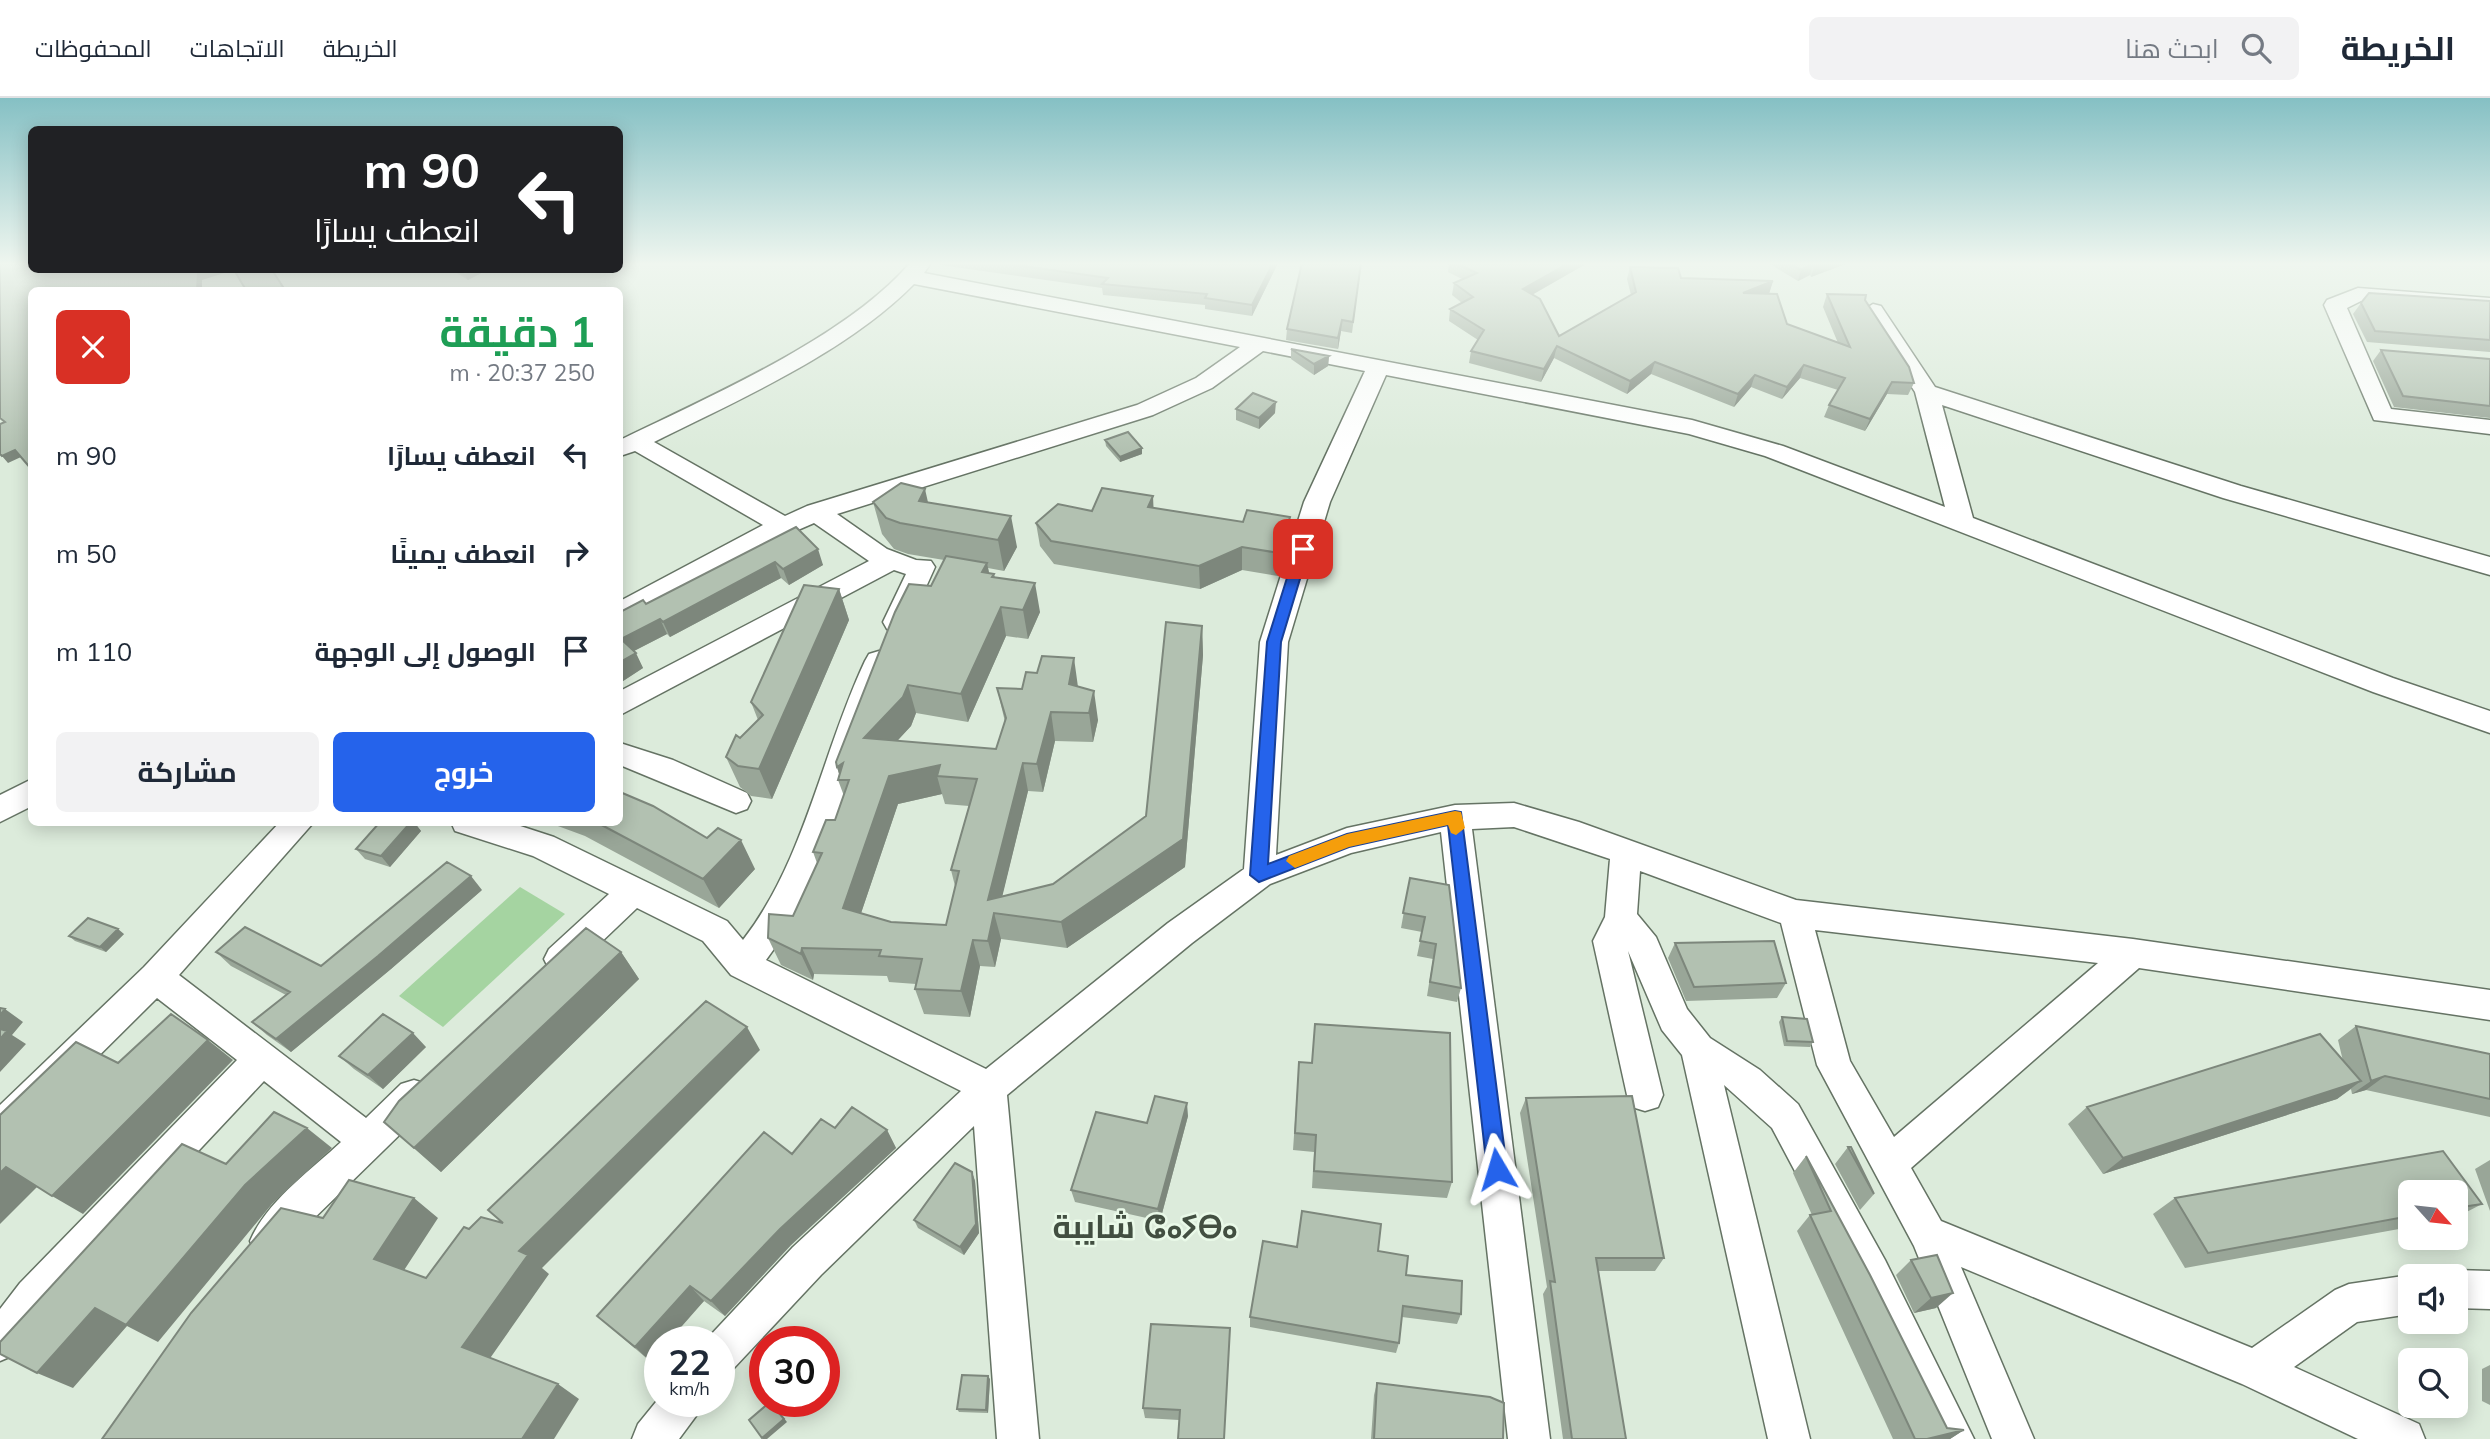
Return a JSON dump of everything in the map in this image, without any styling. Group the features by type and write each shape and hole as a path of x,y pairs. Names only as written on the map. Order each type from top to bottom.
{"street":[{"path":"627,445 739,392 804,355 847,326"},
{"path":"1169,326 1257,345 1692,427 1774,451 2383,685 2490,722"},
{"path":"1883,326 1927,392 1962,523"},
{"path":"2344,326 2382,415 2490,426"},
{"path":"623,611 784,526 816,512 1145,410 1204,383 1257,345"},
{"path":"2354,350 2380,352"},
{"path":"1259,875 1274,642 1317,502 1378,368"},
{"path":"1927,392 2232,492 2490,566"},
{"path":"627,445 784,526"},
{"path":"743,965 779,918 802,869 857,708 935,569 878,555 816,512"},
{"path":"623,703 892,560"},
{"path":"623,755 662,768 736,801"},
{"path":"0,810 28,793"},
{"path":"735,1338 807,1261 989,1088 1180,933 1259,875 1347,841 1455,817 1514,815 1626,852 1795,914 2133,953 2490,1005"},
{"path":"1455,817 1529,1439"},
{"path":"0,1129 156,977 295,826"},
{"path":"479,826 543,846 715,931 743,965 989,1088"},
{"path":"1626,852 1621,917 1609,941 1646,1095"},
{"path":"532,985 634,891"},
{"path":"1795,914 1834,1065 1928,1234 2013,1439"},
{"path":"1621,917 1644,947 1674,1019 1698,1049 1748,1081 1785,1116 1871,1274 1953,1439"},
{"path":"1889,1164 2133,953"},
{"path":"156,977 367,1140"},
{"path":"1698,1049 1789,1439"},
{"path":"0,1341 43,1287 262,1059"},
{"path":"251,1262 287,1219 434,1077"},
{"path":"989,1088 1018,1439"},
{"path":"1928,1234 2256,1370 2404,1439"},
{"path":"2468,1289 2490,1290"},
{"path":"2256,1370 2349,1304 2398,1296"},
{"path":"653,1439 670,1417"}],"green space":[{"path":"520,887 565,914 443,1027 399,996"}],"building":[{"path":"0,326 28,326 28,465 15,450 2,456 0,454 0,424 5,422 0,418"},
{"path":"1288,326 1341,326 1338,338 1287,329"},
{"path":"1477,326 1554,326 1559,336 1577,326 1791,326 1850,347 1841,326 1882,326 1909,367 1914,383 1892,382 1870,419 1829,405 1845,378 1804,365 1787,387 1755,375 1738,394 1655,362 1630,381 1557,346 1544,369 1471,351 1484,330"},
{"path":"2372,326 2490,326 2490,340 2375,331"},
{"path":"1291,349 1329,356 1314,364"},
{"path":"2381,350 2490,359 2490,406 2403,396"},
{"path":"1253,393 1276,402 1259,418 1236,409"},
{"path":"1128,432 1142,448 1120,457 1105,440"},
{"path":"901,483 925,489 919,501 1011,516 998,540 900,523 886,518 873,502"},
{"path":"1102,488 1153,496 1148,507 1243,522 1247,510 1290,517 1279,553 1242,547 1199,566 1051,541 1036,523 1058,504 1092,511"},
{"path":"796,527 818,549 783,569 775,562 663,622 660,619 623,638 623,610 643,600 646,604"},
{"path":"946,556 987,563 982,572 994,574 992,577 1035,583 1023,610 1001,607 961,694 908,685 903,697 864,738 996,749 1006,718 997,688 1022,689 1026,672 1037,673 1042,656 1074,658 1069,684 1094,691 1089,713 1051,712 1037,764 1023,763 988,900 1053,884 1146,816 1166,622 1202,626 1183,839 1061,922 994,913 988,941 973,940 961,991 915,989 922,959 879,956 881,950 802,948 801,954 768,938 769,914 793,916 822,853 813,852 826,820 835,820 849,780 838,780 843,763 837,767 836,762 895,612 909,584 931,586","holes":["940,765 937,776 977,779 951,870 959,871 946,925 891,922 843,908 889,776"]},
{"path":"804,585 839,589 759,769 738,766 726,757 736,735 740,738 763,715 751,702"},
{"path":"623,641 636,653 623,660"},
{"path":"623,793 653,806 707,838 718,828 741,840 703,879 604,826 623,826"},
{"path":"376,826 407,826 381,856 356,849"},
{"path":"447,862 471,876 378,956 276,1039 252,1022 290,992 216,952 245,927 321,966"},
{"path":"1410,878 1449,885 1461,988 1430,982 1436,944 1420,941 1425,917 1403,913"},
{"path":"88,918 118,929 100,947 69,936"},
{"path":"586,928 621,952 414,1148 384,1122 399,1101"},
{"path":"1774,941 1786,983 1694,987 1675,943"},
{"path":"706,1001 747,1027 519,1251 528,1255 462,1347 558,1384 522,1439 102,1439 191,1313 281,1208 323,1218 349,1180 414,1198 374,1259 426,1278 464,1227 469,1229 481,1217 503,1223 488,1210"},
{"path":"171,1014 208,1040 52,1196 6,1167 0,1173 0,1115 76,1042 118,1063"},
{"path":"383,1014 413,1033 368,1075 339,1056"},
{"path":"1782,1017 1807,1019 1813,1042 1787,1041"},
{"path":"1315,1024 1450,1033 1452,1182 1314,1171 1316,1135 1295,1133 1299,1062 1312,1063"},
{"path":"2356,1026 2490,1054 2490,1099 2385,1076 2371,1081"},
{"path":"0,1029 7,1031 0,1039"},
{"path":"2320,1034 2361,1081 2123,1158 2087,1107"},
{"path":"1155,1096 1187,1103 1158,1209 1071,1190 1096,1112 1147,1123"},
{"path":"1632,1096 1664,1258 1596,1258 1626,1439 1572,1439 1550,1281 1555,1282 1526,1098"},
{"path":"852,1107 887,1130 780,1229 711,1301 690,1286 654,1326 644,1326 644,1337 635,1347 597,1316 764,1132 792,1154 821,1119 835,1128"},
{"path":"274,1112 307,1128 245,1185 126,1325 95,1308 37,1373 0,1354 0,1342 182,1144 226,1164"},
{"path":"1848,1147 1851,1147 1874,1194"},
{"path":"2443,1151 2464,1180 2398,1180 2398,1218 2208,1253 2175,1198"},
{"path":"1806,1156 1947,1428 1964,1430 1927,1439 1915,1439 1810,1215 1831,1211"},
{"path":"955,1163 972,1172 976,1224 960,1247 914,1220"},
{"path":"2468,1185 2482,1204 2468,1206"},
{"path":"1302,1211 1381,1224 1378,1251 1408,1256 1406,1275 1462,1281 1461,1314 1403,1306 1399,1343 1250,1317 1263,1241 1297,1247"},
{"path":"1937,1255 1953,1293 1931,1298 1911,1260"},
{"path":"1151,1324 1230,1328 1224,1439 1178,1439 1180,1410 1143,1408"},
{"path":"962,1375 988,1376 986,1410 957,1409"},
{"path":"1377,1383 1490,1397 1504,1403 1503,1439 1374,1439"},
{"path":"752,1417 784,1419 762,1438 749,1420"}],"slow traffic":[{"path":"1295,861 1347,841 1455,817 1456,828"}],"district":[{"name":"شايبة ⵛⴰⵢⴱⴰ","path":"1145,1227"}],"route":[{"path":"1303,549 1274,642 1259,875 1347,841 1455,817 1497,1169"}]}
